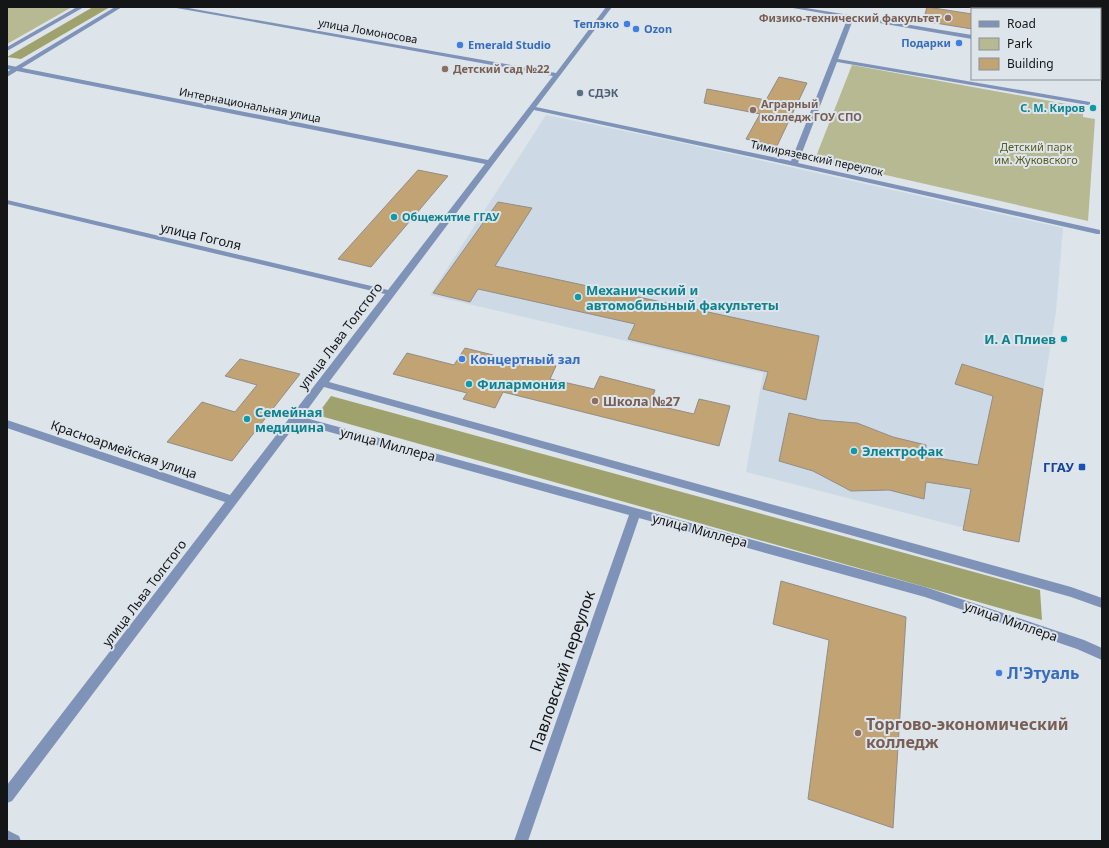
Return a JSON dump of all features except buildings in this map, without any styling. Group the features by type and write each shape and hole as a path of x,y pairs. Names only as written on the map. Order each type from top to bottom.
{"street":[{"path":"7,49 81,7"},
{"path":"7,75 119,7"},
{"name":"улица Ломоносова","path":"174,7 558,75"},
{"name":"улица Льва Толстого","path":"7,796 321,383 558,75 608,7"},
{"path":"790,7 971,36"},
{"path":"794,164 851,17"},
{"path":"835,60 1088,103"},
{"name":"Интернациональная улица","path":"7,67 490,163"},
{"name":"Тимирязевский переулок","path":"532,108 794,164 1097,232"},
{"name":"улица Гоголя","path":"7,202 390,293"},
{"path":"321,383 1063,590 1102,603"},
{"name":"улица Миллера","path":"295,419 925,592 1080,644 1102,654"},
{"name":"Красноармейская улица","path":"7,424 232,500"},
{"name":"Павловский переулок","path":"521,841 636,512"},
{"path":"7,837 14,841"}],"shaded area":[{"path":"546,115 673,141 1063,228 1056,312 1019,542 746,472 763,373 430,295"}],"green space":[{"path":"7,7 72,7 7,44"},
{"path":"93,7 110,7 21,59 7,57"},
{"name":"Детский парк им. Жуковского","path":"852,65 1083,107 1083,117 1095,119 1088,221 815,159"},
{"path":"331,396 1040,590 1042,620 317,415"}],"place":[{"name":"Физико-технический факультет","path":"948,18"},
{"name":"Теплэко","path":"627,24"},
{"name":"Ozon","path":"636,29"},
{"name":"Подарки","path":"959,43"},
{"name":"Emerald Studio","path":"460,45"},
{"name":"Детский сад №22","path":"445,69"},
{"name":"СДЭК","path":"580,93"},
{"name":"С. М. Киров","path":"1093,108"},
{"name":"Аграрный колледж ГОУ СПО","path":"753,110"},
{"name":"Общежитие ГГАУ","path":"394,217"},
{"name":"Механический и автомобильный факультеты","path":"578,297"},
{"name":"И. А Плиев","path":"1064,339"},
{"name":"Концертный зал","path":"462,359"},
{"name":"Филармония","path":"469,384"},
{"name":"Школа №27","path":"595,401"},
{"name":"Семейная медицина","path":"247,419"},
{"name":"Электрофак","path":"854,451"},
{"name":"ГГАУ","path":"1082,467"},
{"name":"Л'Этуаль","path":"999,673"},
{"name":"Торгово-экономический колледж","path":"858,733"}]}
